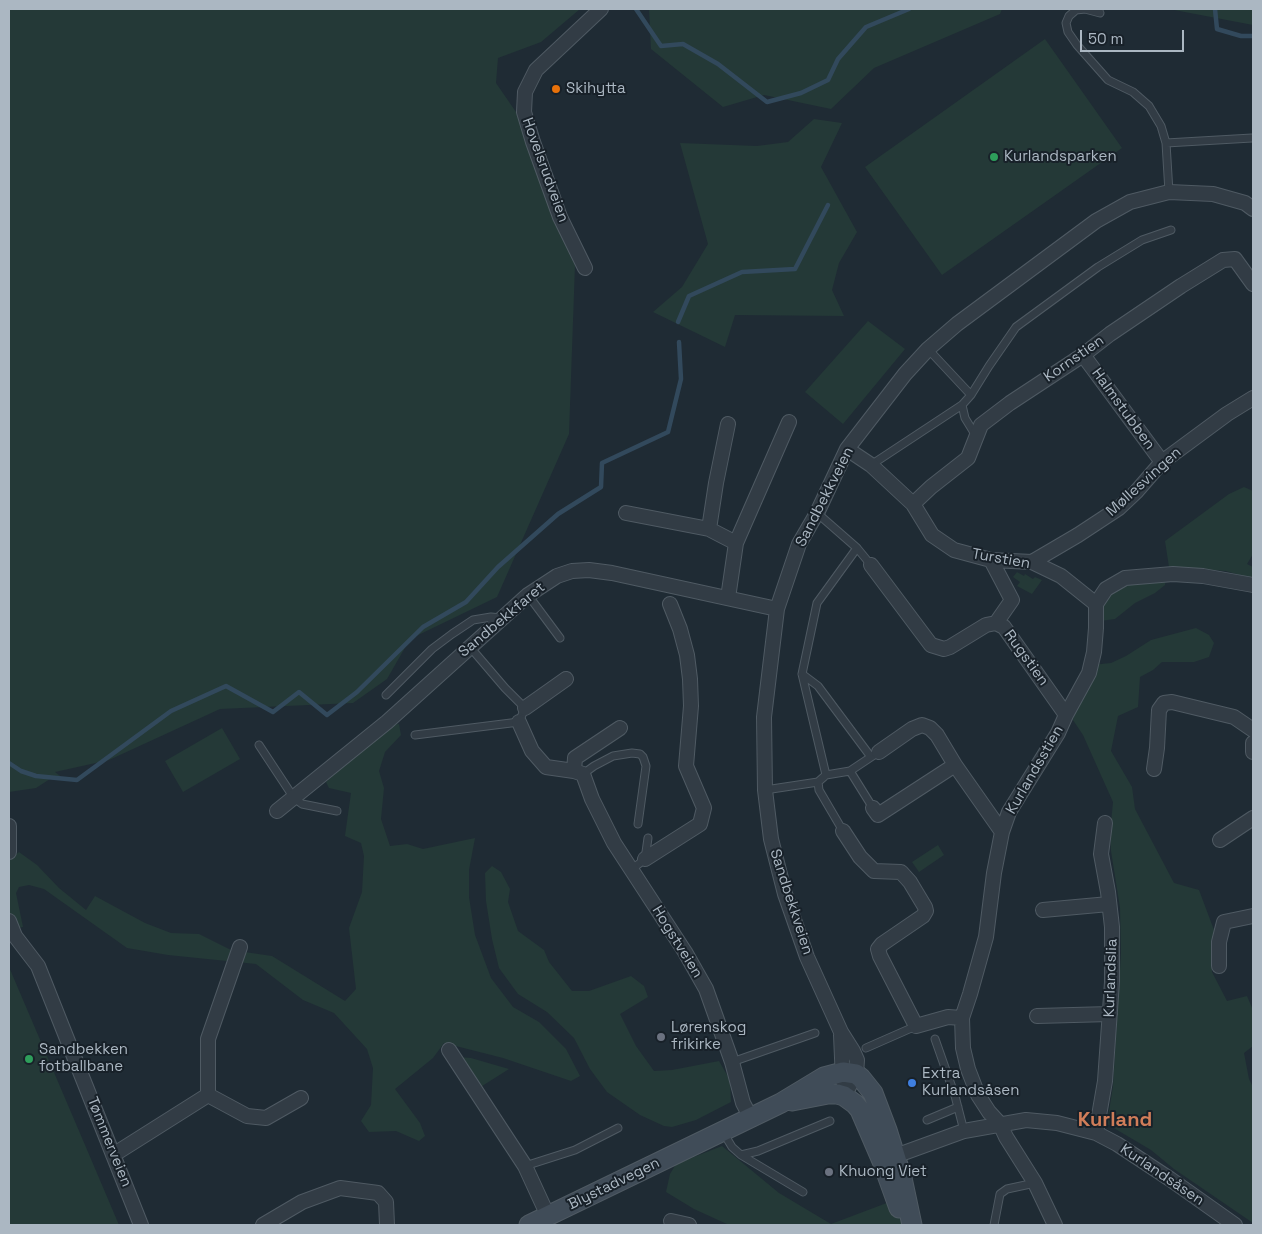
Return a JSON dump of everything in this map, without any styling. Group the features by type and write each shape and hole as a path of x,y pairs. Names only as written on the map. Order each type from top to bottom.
{"main road":[{"path":"751,1118 781,1103 824,1077 849,1073 867,1083 874,1094 898,1206 910,1225"},
{"path":"781,1103 828,1094 844,1096 860,1110 889,1158"},
{"name":"Blystadvegen","path":"529,1225 751,1118"}],"street":[{"name":"Hovelsrudveien","path":"585,268 560,217 533,142 524,112 525,92 536,70 601,9"},
{"name":"Sandbekkveien","path":"844,1096 849,1073 857,1060 841,1032 807,957 785,894 771,839 765,790 764,717 777,609 799,544 817,513 847,450 905,374 957,324 1096,221 1130,202 1169,192 1213,194 1245,203 1253,209"},
{"name":"Kornstien","path":"913,504 968,458 981,425 1010,403 1084,355 1110,334 1223,260 1235,258 1253,284"},
{"name":"Halmstubben","path":"1084,355 1162,462"},
{"name":"Møllesvingen","path":"1032,562 1119,508 1162,462 1226,414 1253,398"},
{"path":"728,598 736,543 789,422"},
{"path":"709,529 728,424"},
{"name":"Turstien","path":"847,450 871,465 913,504 932,536 954,550 991,560 1032,562 1062,576 1096,604"},
{"path":"626,512 709,529 736,543"},
{"path":"991,560 1012,600 996,623"},
{"name":"Rugstien","path":"871,565 931,645 944,649 950,648 986,625 996,623 1004,627 1066,715"},
{"name":"Sandbekkfaret","path":"277,811 394,716 528,594 557,576 589,570 651,581 777,609"},
{"path":"1096,604 1106,589 1125,578 1173,574 1203,576 1253,585"},
{"path":"645,859 700,824 704,808 686,766 691,706 690,679 687,655 680,629 670,604"},
{"name":"Kurlandsstien","path":"1055,1225 1035,1184 1000,1124 986,1107 972,1082 963,1048 962,1018 986,937 994,873 1002,832 1009,812 1058,733 1089,673 1094,652 1096,604"},
{"path":"525,708 566,679"},
{"path":"1154,769 1159,710 1164,703 1172,702 1234,717 1253,730"},
{"path":"519,722 532,751 546,767 578,773 575,758 620,728"},
{"path":"875,755 912,729 922,725 930,728 937,734 955,765 1002,832"},
{"path":"1253,743 1253,752"},
{"path":"873,808 878,815 955,765"},
{"name":"Hogstveien","path":"578,773 614,843 685,952 706,989 732,1062 744,1103 751,1118"},
{"path":"1220,840 1253,818"},
{"name":"Kurlandslia","path":"1096,1133 1106,1081 1113,962 1110,904 1101,854 1105,823"},
{"path":"9,826 9,852"},
{"path":"843,831 860,857 874,871 901,872 910,882 925,907 926,911 923,916 882,944 878,949 916,1026 948,1016 962,1018"},
{"path":"1043,910 1110,904"},
{"path":"1219,966 1219,942 1224,922 1253,916"},
{"name":"Tømmerveien","path":"9,924 15,936 38,966 142,1225"},
{"path":"208,1095 208,1040 240,947"},
{"path":"1037,1016 1110,1014"},
{"path":"449,1050 525,1166 548,1216"},
{"path":"114,1155 208,1095"},
{"path":"208,1095 247,1116 266,1118 301,1098"},
{"name":"Kurlandsåsen","path":"889,1158 964,1131 1026,1120 1049,1122 1096,1133 1117,1144 1235,1225"},
{"path":"266,1224 302,1202 340,1188 378,1193 386,1202 387,1225"},
{"path":"671,1221 689,1225"}],"lane":[{"path":"1100,13 1076,10 1069,16 1066,23 1068,32 1108,80 1133,92 1149,106 1161,126 1166,143 1169,192"},
{"path":"1166,143 1252,138"},
{"path":"871,465 962,405 971,395 1016,328 1098,267 1142,240 1171,230"},
{"path":"928,350 971,395"},
{"path":"962,405 965,418 977,436"},
{"path":"817,513 857,548 871,565"},
{"path":"826,775 802,674 817,603 857,548"},
{"path":"528,594 560,638"},
{"path":"386,695 432,650 452,634 473,620 491,617 501,618"},
{"path":"415,735 519,722 525,708 470,647"},
{"path":"765,790 818,782 826,775 850,771 875,755 818,686 802,674"},
{"path":"259,745 294,798 302,804 337,811"},
{"path":"578,773 613,756 632,753 640,754 644,757 646,766 638,824"},
{"path":"850,771 873,808"},
{"path":"818,782 819,790 843,831"},
{"path":"631,870 645,859 648,838"},
{"path":"866,1048 916,1026"},
{"path":"732,1062 815,1033"},
{"path":"934,1039 956,1096 964,1131"},
{"path":"927,1120 958,1107"},
{"path":"741,1155 758,1151 830,1121"},
{"path":"525,1166 575,1150 618,1128"},
{"path":"723,1132 732,1147 741,1155 803,1192"},
{"path":"994,1225 1000,1194 1007,1189 1035,1184"}],"green space":[{"path":"9,9 580,9 541,42 498,58 496,83 516,112 575,265 569,434 497,597 410,639 387,679 353,703 220,709 109,760 55,772 64,779 50,779 36,788 9,792"},
{"path":"649,9 1002,9 1000,14 874,68 831,109 764,95 723,107 651,49"},
{"path":"1169,9 1253,9 1253,25"},
{"name":"Kurlandsparken","path":"1045,39 1122,148 942,275 865,167"},
{"path":"814,119 842,123 821,167 857,232 839,263 832,290 844,316 735,315 725,347 653,312 682,287 708,244 680,143 757,146 788,142"},
{"path":"868,321 905,349 843,424 805,392"},
{"path":"1244,487 1253,491 1253,554 1247,564 1253,567 1253,579 1226,571 1169,567 1165,541 1229,494"},
{"path":"1017,572 1033,579 1035,577 1042,580 1032,594 1017,586 1020,582 1013,577"},
{"path":"1166,578 1165,585 1155,593 1135,603 1115,619 1100,621 1104,595 1126,584"},
{"path":"1196,628 1209,635 1214,643 1209,657 1194,662 1162,662 1153,670 1140,677 1138,707 1118,716 1111,751 1132,787 1135,809 1174,883 1199,890 1214,930 1212,972 1227,1001 1247,996 1253,1010 1253,1046 1244,1053 1249,1079 1253,1087 1253,1223 1174,1169 1151,1150 1107,1124 1113,1086 1121,953 1120,908 1110,833 1113,802 1083,735 1073,720 1092,665 1111,663 1151,640"},
{"path":"399,724 401,735 385,752 379,771 384,788 381,819 390,846 407,844 423,849 475,838 469,870 469,897 475,935 491,978 513,1007 539,1022 566,1049 580,1076 571,1081 503,1058 444,1043 433,1058 395,1089 420,1123 425,1136 419,1141 396,1131 369,1132 361,1121 371,1105 373,1068 367,1049 334,1013 303,1000 256,964 168,955 127,948 44,889 29,885 19,887 16,893 23,927 13,929 9,920 9,860 19,852 37,865 59,888 86,910 95,896 145,923 171,933 199,934 231,950 272,956 345,1001 356,989 349,928 362,892 364,856 361,843 345,836 351,793 329,788 326,782 392,725"},
{"path":"222,728 240,759 183,792 165,761"},
{"path":"938,845 944,855 919,872 912,862"},
{"path":"492,866 501,872 510,889 508,902 518,931 544,950 549,962 572,991 589,991 631,976 644,986 648,997 620,1014 636,1046 654,1071 672,1070 719,1061 730,1080 731,1102 696,1120 672,1127 664,1126 640,1115 607,1092 590,1069 574,1038 547,1012 518,994 499,968 486,901 485,873"},
{"name":"Sandbekken fotballbane","path":"9,967 88,1152 119,1225 9,1225"},
{"path":"459,1057 471,1058 509,1069 479,1088"},
{"path":"722,1146 779,1193 831,1224 892,1201 903,1225 729,1225 694,1209 666,1192 670,1174 676,1164"}],"waterway":[{"path":"636,9 661,46 683,44 718,64 767,102 801,93 828,80 838,59 866,27 909,9"},
{"path":"1215,9 1217,29 1241,36 1253,36"},
{"path":"678,322 689,296 742,272 795,269 828,205"},
{"path":"9,763 21,771 36,776 77,780 171,711 226,686 273,712 299,692 327,715 357,692 423,627 466,602 498,567 558,514 601,487 602,463 668,432 681,379 679,342"}],"place":[{"name":"Skihytta","path":"556,89"},
{"name":"Kurlandsparken","path":"994,157"},
{"name":"Lørenskog frikirke","path":"661,1037"},
{"name":"Sandbekken fotballbane","path":"29,1059"},
{"name":"Extra Kurlandsåsen","path":"912,1083"},
{"name":"Khuong Viet","path":"829,1172"}],"district":[{"name":"Kurland","path":"1115,1121"}]}
